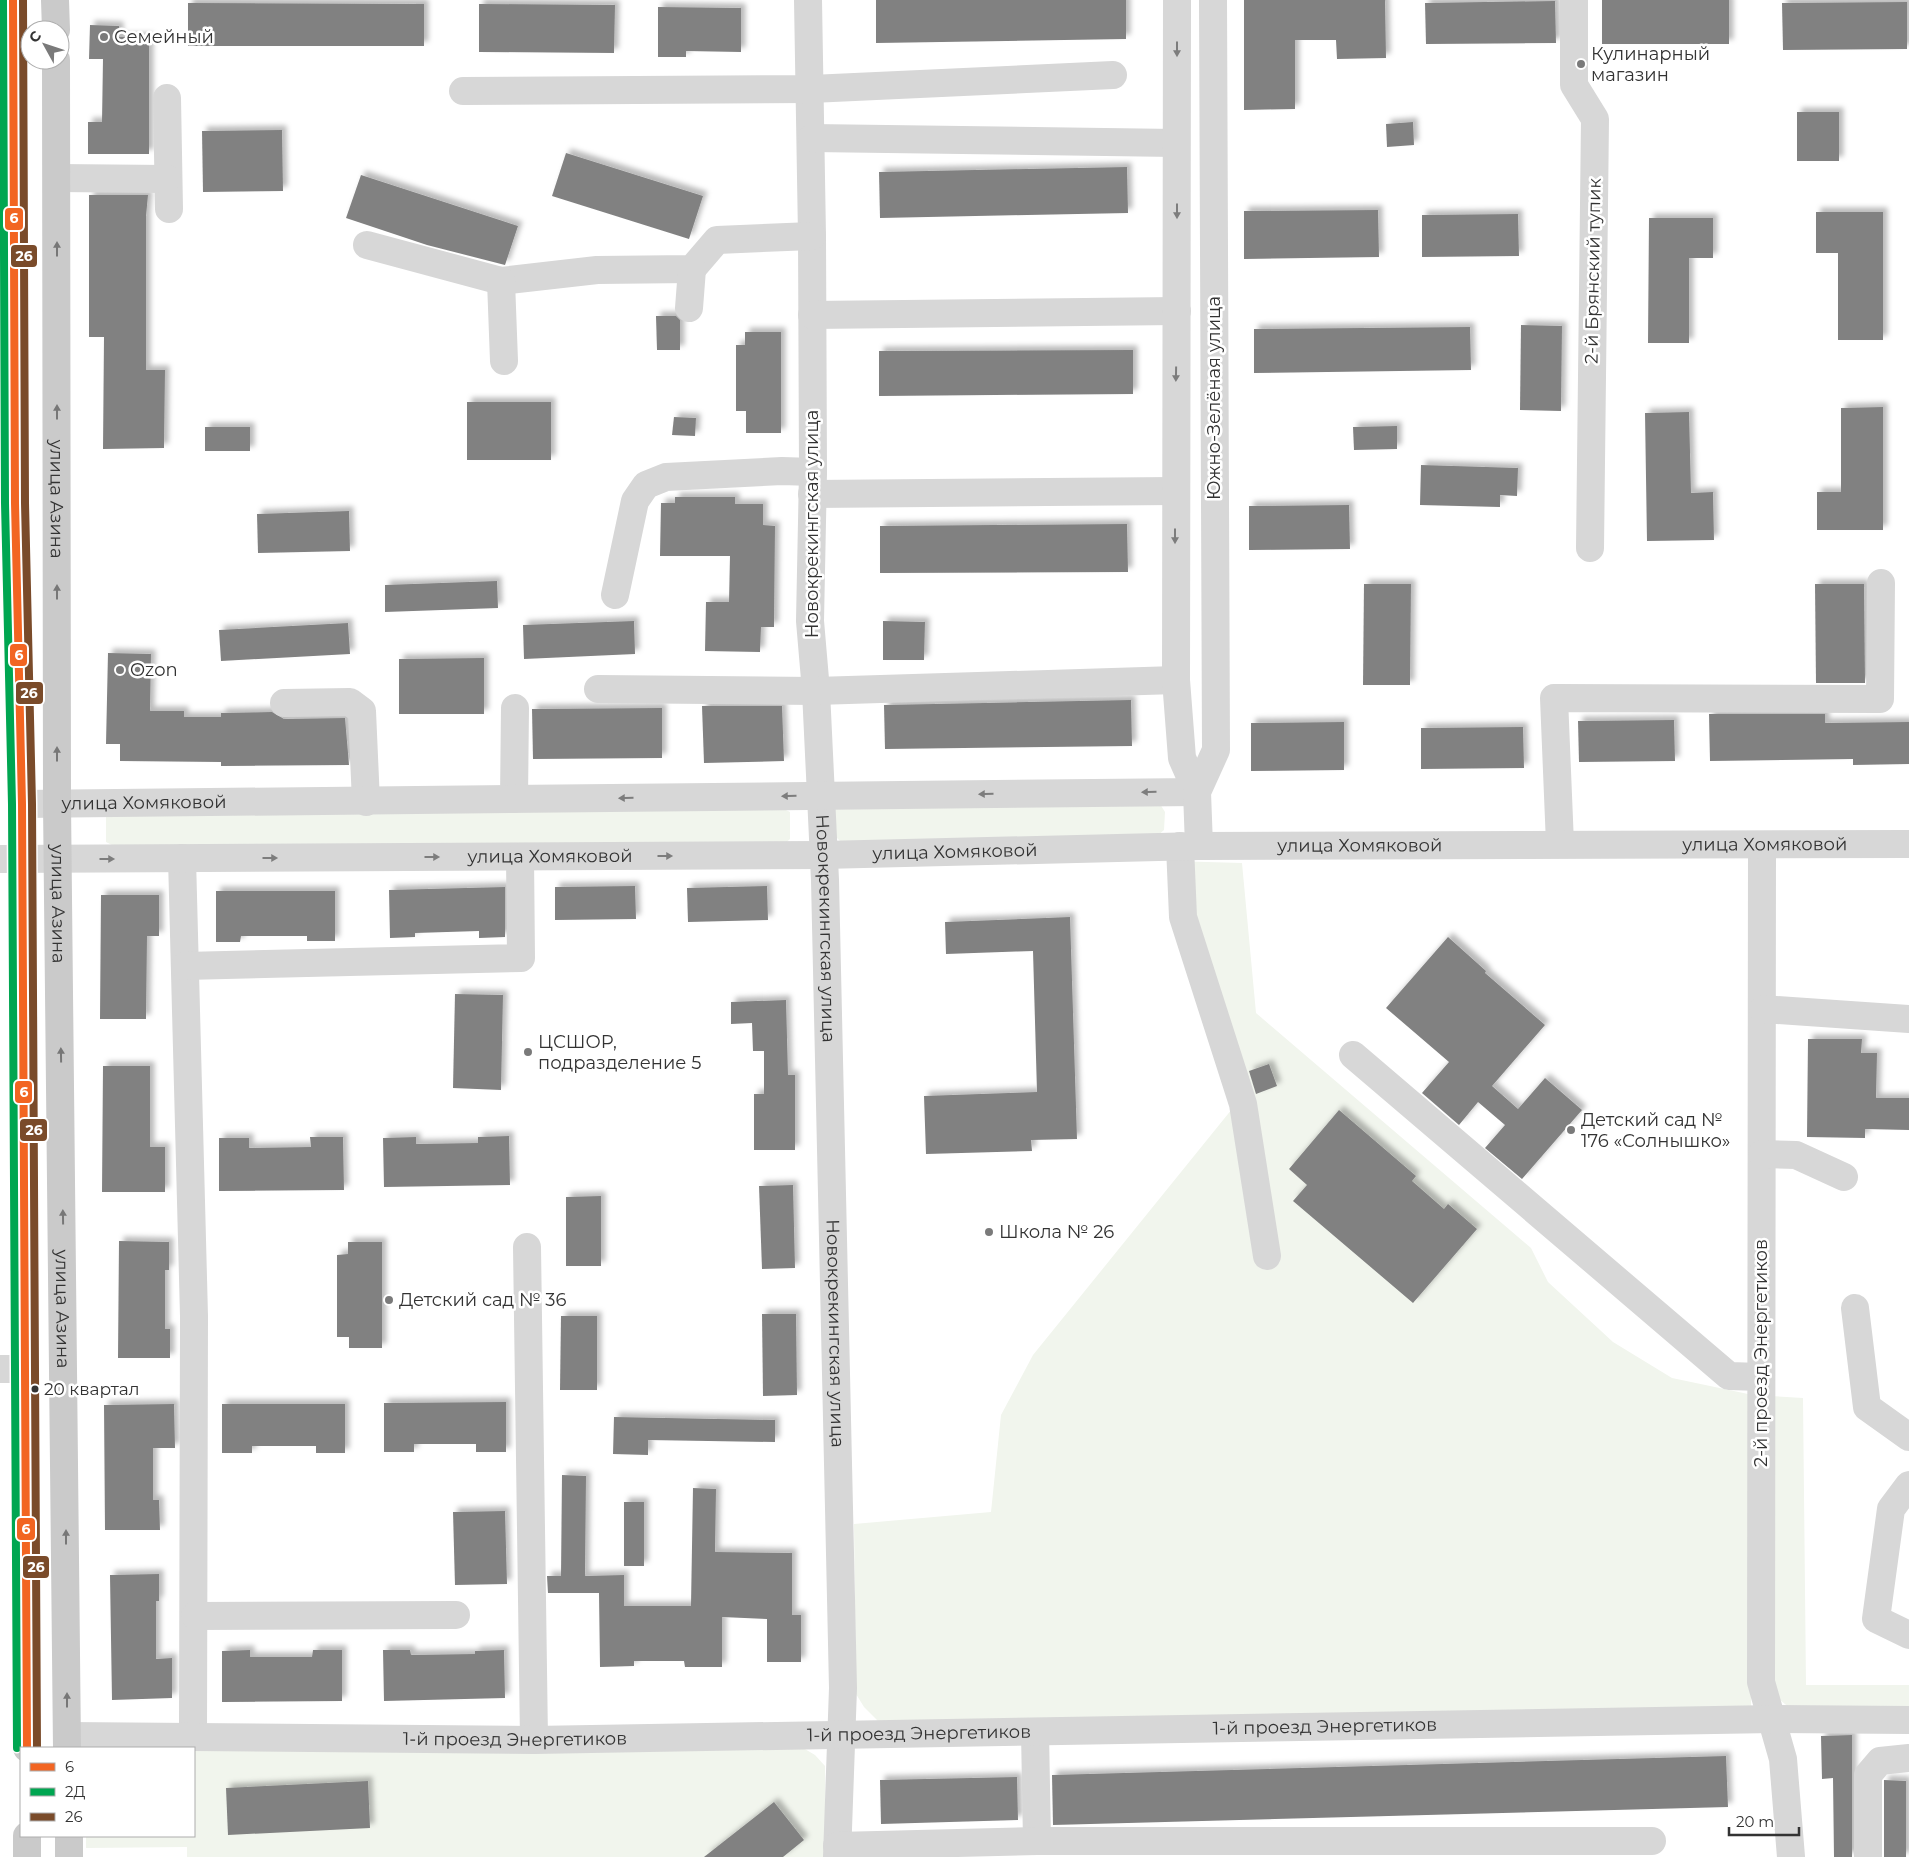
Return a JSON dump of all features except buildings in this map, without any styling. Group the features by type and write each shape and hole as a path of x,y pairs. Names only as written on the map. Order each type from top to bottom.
{"main road":[{"name":"улица Азина","path":"13,0 7,124 7,503 22,804 10,859 12,1369 27,1747"},
{"path":"55,0 56,20"},
{"name":"улица Азина","path":"56,70 57,803 67,1742"},
{"path":"27,1837 27,1857"},
{"path":"69,1837 69,1857"}],"street":[{"name":"Новокрекингская улица","path":"808,0 812,138 810,620 816,691 824,855 843,1678 837,1851"},
{"name":"Южно-Зелёная улица","path":"1177,0 1176,680 1182,758 1197,792"},
{"name":"Южно-Зелёная улица","path":"1213,0 1216,750 1197,792 1183,917 1243,1104 1267,1256"},
{"name":"2-й Брянский тупик","path":"1574,0 1574,85 1595,119 1590,548"},
{"path":"463,91 810,88 1113,75"},
{"path":"167,98 168,209"},
{"path":"812,138 1176,143"},
{"path":"57,178 167,179"},
{"path":"689,308 692,269 717,240 812,236"},
{"path":"367,245 501,281 597,270 692,269"},
{"path":"501,281 504,361"},
{"path":"812,315 1177,311"},
{"path":"615,594 635,501 646,485 666,477 782,471 812,483 1175,491"},
{"path":"1560,844 1554,698 1880,698 1881,583"},
{"path":"598,689 816,691 1176,680"},
{"path":"284,703 350,702 362,711 366,802"},
{"path":"514,799 515,708"},
{"name":"улица Хомяковой","path":"22,804 366,802 1197,792"},
{"name":"улица Хомяковой","path":"10,859 824,855 1190,846 1909,844"},
{"name":"2-й проезд Энергетиков","path":"1762,845 1761,1682 1783,1759 1791,1857"},
{"path":"185,966 521,958 520,857"},
{"path":"182,858 194,1316 195,1616 193,1736"},
{"path":"1763,1009 1909,1019"},
{"path":"1353,1055 1729,1376 1762,1377"},
{"path":"1762,1154 1796,1155 1844,1176"},
{"path":"527,1247 534,1740"},
{"path":"1855,1308 1867,1407 1909,1437"},
{"path":"1909,1485 1891,1509 1876,1619 1909,1635"},
{"path":"195,1616 456,1615"},
{"name":"1-й проезд Энергетиков","path":"67,1742 193,1736 534,1740 1772,1719 1909,1720"},
{"path":"1035,1732 1037,1841"},
{"path":"1868,1857 1868,1775 1880,1761 1909,1758"},
{"path":"837,1851 1037,1841 1265,1849 1652,1841"}],"shaded area":[{"path":"1160,804 1165,812 1164,830 1158,835 843,844 836,837 833,811 837,807"},
{"path":"782,808 790,812 790,839 781,847 116,847 106,842 106,816"},
{"path":"1171,861 1242,863 1256,1013 1531,1248 1548,1282 1613,1342 1672,1378 1748,1394 1751,1706 880,1723 864,1707 856,1694 854,1524 991,1512 1001,1415 1033,1355 1232,1109"},
{"path":"1770,1396 1803,1398 1806,1685 1909,1685 1909,1711 1792,1710 1779,1699 1772,1680"},
{"path":"798,1745 815,1755 825,1766 826,1857 187,1857 187,1847 86,1848 86,1837 195,1837 195,1748"}],"transit line":[{"name":"2Д","path":"3,0 5,503 12,804 17,1748"},
{"name":"6","path":"13,0 15,503 22,804 27,1747"},
{"name":"26","path":"23,0 25,503 32,804 37,1747"}],"place":[{"name":"Семейный","path":"104,37"},
{"name":"Кулинарный магазин","path":"1581,64"},
{"name":"Ozon","path":"120,670"},
{"name":"ЦСШОР, подразделение 5","path":"528,1052"},
{"name":"Детский сад № 176 «Солнышко»","path":"1571,1130"},
{"name":"Школа № 26","path":"989,1232"},
{"name":"Детский сад № 36","path":"389,1300"},
{"name":"20 квартал","path":"35,1389"}]}
